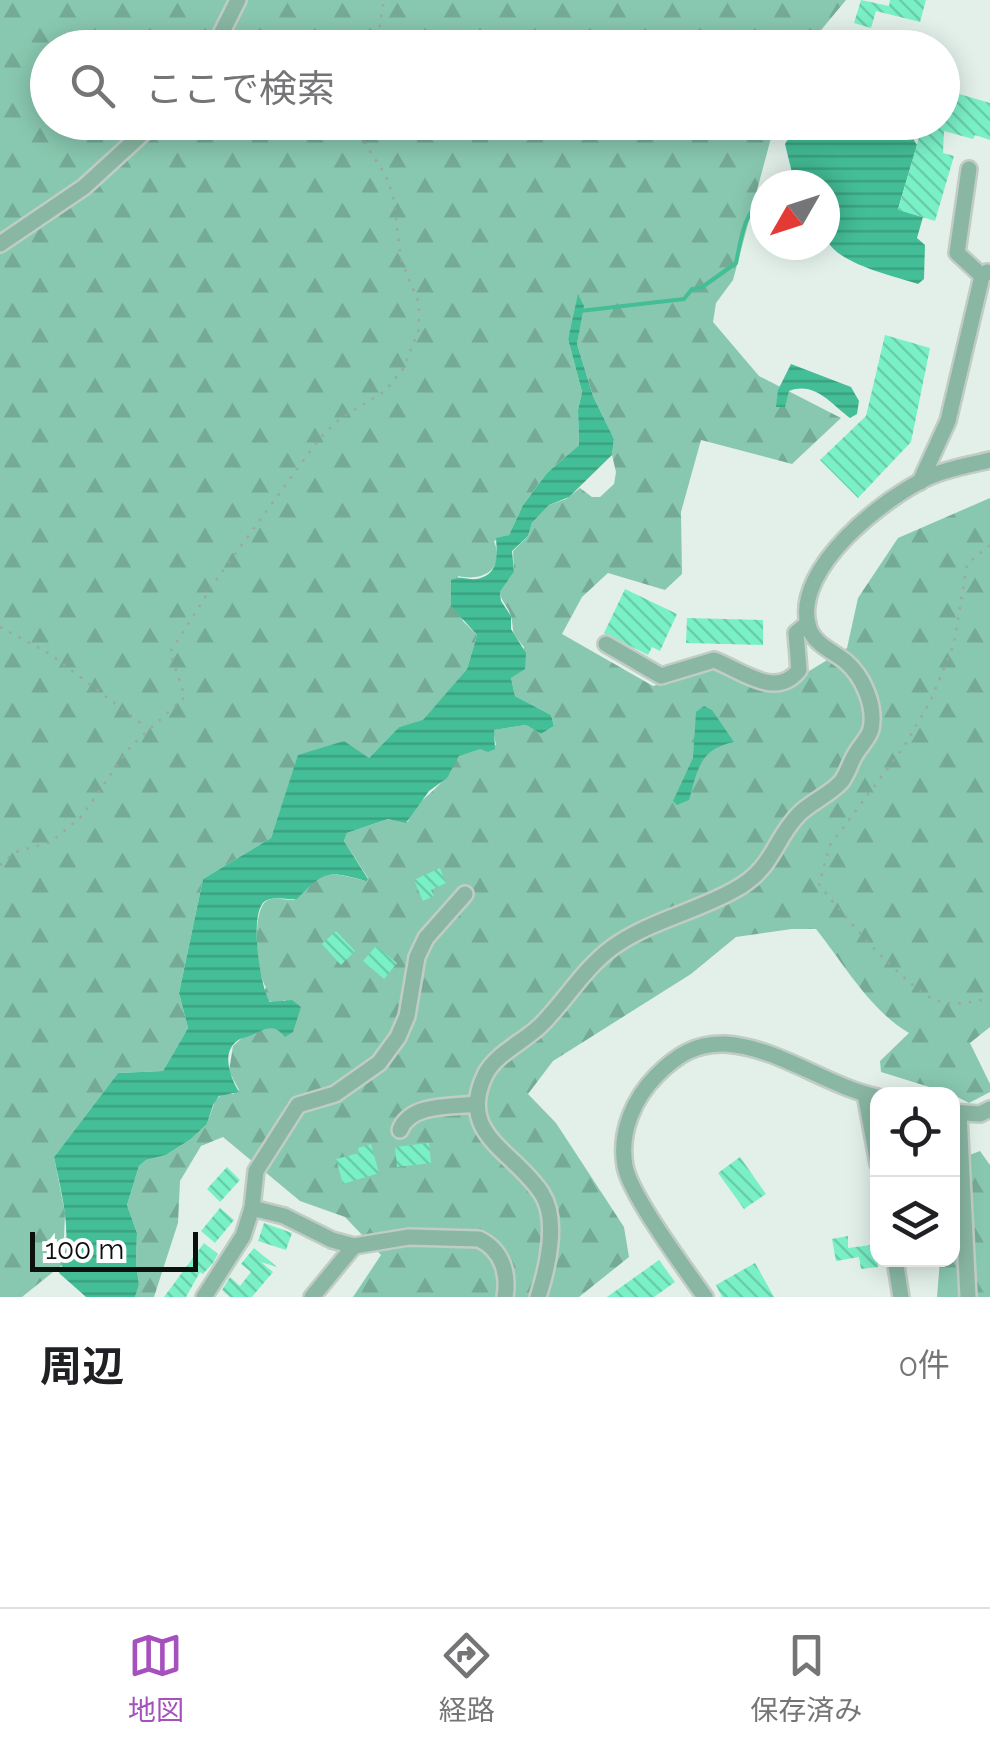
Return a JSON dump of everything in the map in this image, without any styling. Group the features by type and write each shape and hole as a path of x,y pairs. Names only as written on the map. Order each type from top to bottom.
{"street":[{"path":"223,30 238,0"},
{"path":"0,244 84,187 135,140"},
{"path":"920,482 948,421 986,273 957,252 969,169"},
{"path":"538,1297 549,1266 550,1230 544,1196 480,1127 477,1104 486,1073 541,1026 611,948 649,924 736,889 767,862 797,816 842,781 871,730 868,692 848,664 818,642 808,623 806,605 810,592 828,560 866,519 920,482 950,469 990,460"},
{"path":"606,644 661,676 714,660 762,682 778,685 799,670 796,633 808,623"},
{"path":"204,1297 236,1249 252,1208 256,1171 298,1105 334,1094 378,1063 398,1037 407,1016 417,957 426,938 464,894"},
{"path":"682,1297 701,1292 636,1192 625,1166 628,1119 652,1080 686,1050 729,1044 762,1052 870,1095"},
{"path":"400,1130 403,1121 415,1112 477,1104"},
{"path":"960,1113 980,1114 990,1109"},
{"path":"960,1174 968,1297"},
{"path":"252,1208 284,1216 332,1240 354,1246 409,1236 479,1240 503,1264 506,1297"},
{"path":"312,1297 354,1246"},
{"path":"896,1267 902,1297"}],"path":[{"path":"379,30 384,0"},
{"path":"0,865 16,852 51,842 82,816 130,747 185,697 170,652 217,579 319,438 341,418 385,391 403,369 419,329 419,302 401,260 393,196 386,176 363,140"},
{"path":"990,545 967,564 954,644 930,702 903,748 830,845 819,884 843,916 924,993 947,1004 990,998"},
{"path":"0,627 50,654 148,729"}],"green space":[{"path":"0,0 846,0 821,30 30,30 30,140 770,140 762,170 750,170 750,216 733,280 716,303 713,322 759,376 841,418 792,464 701,440 681,512 682,574 665,590 608,573 582,597 562,634 653,686 718,668 773,693 847,648 858,598 898,538 990,498 990,1027 970,1043 990,1084 990,1092 969,1103 960,1098 960,1087 929,1087 881,1072 880,1061 909,1033 870,999 816,929 736,937 691,974 553,1061 528,1094 556,1123 624,1227 629,1257 579,1297 353,1297 381,1255 345,1217 300,1201 223,1137 201,1146 180,1181 178,1223 154,1297 135,1297 139,1285 137,1233 127,1205 139,1166 191,1139 207,1124 215,1101 222,1094 239,1090 229,1071 233,1046 269,1027 294,1028 296,1016 285,1000 275,1004 264,992 257,941 263,905 271,899 294,900 310,882 323,875 366,881 368,878 344,841 347,833 388,819 408,822 457,758 496,745 493,730 526,725 541,734 554,726 551,715 515,696 511,678 517,673 524,647 514,634 500,592 514,572 513,551 549,505 580,488 592,497 600,497 614,484 614,439 593,396 577,344 583,306 578,297 568,339 582,392 579,445 547,473 523,505 509,535 494,541 497,559 490,571 476,577 458,576 463,621 477,635 467,669 423,721 399,727 369,758 299,755 271,838 203,879 179,993 188,1028 163,1071 118,1073 54,1157 65,1213 63,1264 22,1297 0,1297"},
{"path":"980,1151 990,1165 990,1297 937,1297 939,1267 960,1267 960,1159"}],"shaded area":[{"path":"787,140 914,140 917,145 898,209 923,217 917,238 925,245 924,279 918,284 842,256 840,170 791,170"},
{"path":"578,294 584,306 577,344 593,396 614,439 612,455 569,497 549,505 532,523 528,536 512,551 514,572 500,592 511,616 511,629 526,653 525,669 511,678 515,696 551,715 554,726 541,734 526,725 494,730 495,749 459,756 447,778 429,791 406,823 388,819 347,833 344,841 366,881 327,875 297,899 265,901 257,920 263,983 270,1002 292,1000 301,1007 293,1032 285,1037 268,1028 234,1044 228,1057 239,1092 219,1096 207,1124 191,1139 139,1166 127,1205 137,1233 139,1285 135,1297 86,1297 59,1273 66,1231 54,1157 118,1073 163,1071 188,1028 179,993 203,879 271,838 298,755 344,741 369,758 399,727 423,720 467,669 477,635 451,606 451,580 477,579 490,573 496,563 496,538 509,535 523,505 547,473 579,445 582,392 568,339"},
{"path":"791,364 851,387 859,401 857,414 850,418 807,389 789,391 785,407 776,407 778,390"},
{"path":"704,706 712,710 734,742 707,755 698,769 689,800 677,805 673,801 693,758 696,712"}],"building":[{"path":"861,0 889,6 890,0 926,0 920,22 876,11 871,28 854,23"},
{"path":"960,94 990,103 990,140 975,135 973,139 960,135"},
{"path":"918,140 944,140 943,153 954,156 935,221 898,210"},
{"path":"885,335 930,348 911,442 858,498 820,460 866,416"},
{"path":"625,589 677,614 660,651 652,647 648,655 604,633"},
{"path":"687,618 763,620 763,645 686,643"},
{"path":"440,868 446,883 431,890 434,896 423,901 414,880"},
{"path":"336,931 355,951 341,965 322,944"},
{"path":"376,946 397,963 384,979 363,961"},
{"path":"429,1143 431,1163 397,1167 395,1147"},
{"path":"371,1144 379,1173 343,1184 336,1159 359,1153 358,1148"},
{"path":"740,1157 766,1194 744,1209 718,1173"},
{"path":"227,1167 240,1180 220,1202 207,1189"},
{"path":"220,1208 234,1220 215,1243 201,1231"},
{"path":"264,1223 292,1233 286,1250 258,1241"},
{"path":"848,1236 848,1248 870,1245 870,1267 878,1267 861,1269 859,1257 836,1261 832,1239"},
{"path":"204,1243 218,1254 213,1263 203,1274 200,1272 186,1297 164,1297"},
{"path":"254,1248 277,1267 261,1262 273,1272 252,1297 230,1297 222,1290 230,1277 240,1286 251,1272 241,1264"},
{"path":"659,1260 675,1282 654,1297 607,1297"},
{"path":"755,1263 774,1297 722,1297 716,1285"}],"waterway":[{"path":"580,311 684,299 692,289 701,288 736,263 750,214"}]}
